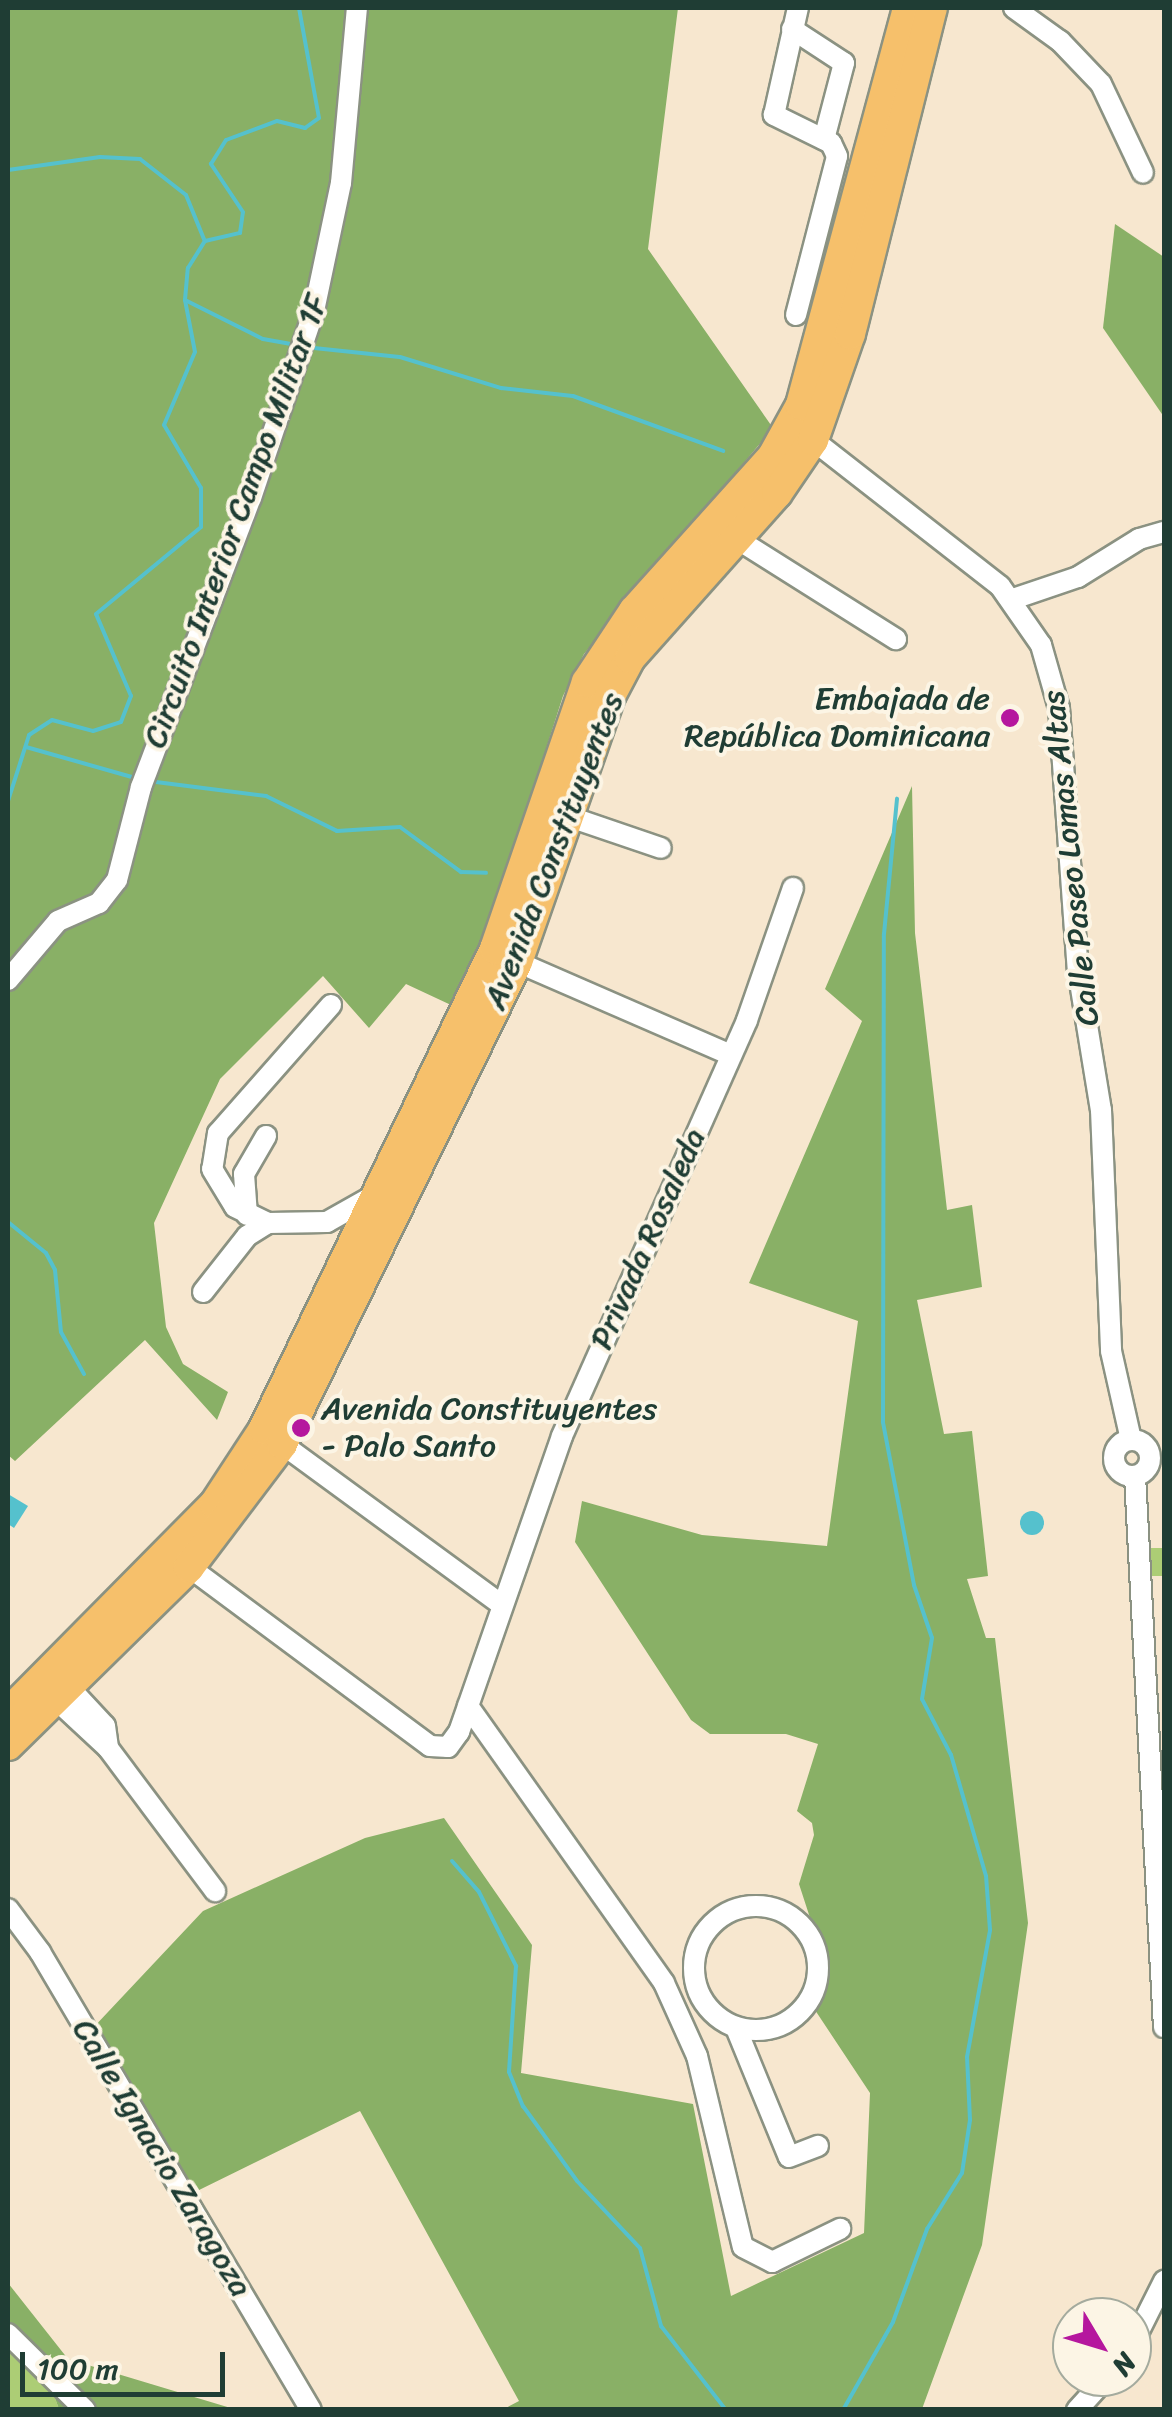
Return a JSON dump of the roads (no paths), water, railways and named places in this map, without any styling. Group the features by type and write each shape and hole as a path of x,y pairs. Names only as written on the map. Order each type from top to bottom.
{"highway":[{"name":"Avenida Constituyentes","path":"8,1714 234,1479 350,1254 495,950 587,682 634,611 773,456 801,405 908,8"},
{"name":"Avenida Constituyentes","path":"8,1745 59,1690 188,1567 282,1444 517,962 594,735 630,658 738,539 813,440 850,334 932,8"}],"street":[{"name":"Circuito Interior Campo Militar 1F","path":"8,980 58,922 99,903 116,880 141,787 251,498 314,311 341,183 357,8"},
{"path":"796,315 837,156 824,139 774,115 798,8"},
{"path":"1014,8 1060,41 1100,84 1143,173"},
{"path":"792,29 844,63 824,139"},
{"name":"Calle Paseo Lomas Altas","path":"813,440 884,489 1013,599 1041,644 1059,708 1078,970 1101,1110 1111,1351 1130,1440"},
{"path":"1013,599 1078,577 1139,539 1164,532"},
{"path":"738,539 896,639"},
{"path":"568,816 661,848"},
{"name":"Privada Rosaleda","path":"188,1567 430,1746 448,1747 468,1706 562,1436 731,1055 793,888"},
{"path":"517,962 731,1055"},
{"path":"331,1005 218,1133 215,1178 246,1214 268,1224 319,1223 379,1192"},
{"path":"246,1214 244,1174 266,1136"},
{"path":"319,1223 350,1254"},
{"path":"204,1292 247,1236 268,1224"},
{"path":"1130,1440 1157,1452 1147,1468 1135,1476 1121,1472 1114,1460 1118,1447 1130,1440"},
{"path":"282,1444 502,1605"},
{"path":"1135,1476 1164,2026"},
{"path":"59,1690 108,1748 215,1891"},
{"path":"468,1706 664,1983 697,2056 743,2247 772,2262 840,2230"},
{"path":"736,2028 776,2028 807,2004 818,1967 806,1930 774,1908 735,1908 704,1932 692,1969 705,2006 736,2028 789,2157 818,2146"},
{"name":"Calle Ignacio Zaragoza","path":"8,1910 40,1952 312,2410"},
{"path":"664,1983 692,1969"},
{"path":"1152,2305 1164,2281"},
{"path":"8,2334 85,2410"}],"water":[{"path":"8,1494 28,1506 14,1528 8,1524"},
{"path":"1032,1511 1044,1523 1032,1535 1020,1523"}],"waterway":[{"path":"8,801 29,735 52,720 93,731 121,722 131,696 96,614 201,527 201,488 164,425 195,352 185,300 188,268 205,241 240,233 243,212 211,164 226,140 277,121 305,128 319,118 299,8"},
{"path":"8,170 100,157 140,159 186,195 204,239"},
{"path":"185,300 263,339 290,344"},
{"path":"314,348 400,357 501,388 573,396 723,451"},
{"path":"26,747 132,777"},
{"path":"156,782 266,796 337,831 400,827 461,872 486,873"},
{"path":"843,2410 893,2322 927,2229 962,2173 970,2120 967,2057 990,1930 986,1876 951,1755 922,1699 932,1638 914,1585 883,1422 884,934 897,799"},
{"path":"8,1222 46,1253 55,1270 61,1332 84,1374"},
{"path":"452,1861 479,1892 516,1966 509,2072 523,2106 577,2181 640,2248 661,2326 726,2410"}],"place":[{"name":"Embajada de República Dominicana","path":"1010,718"},
{"name":"Avenida Constituyentes - Palo Santo","path":"301,1428"}]}
